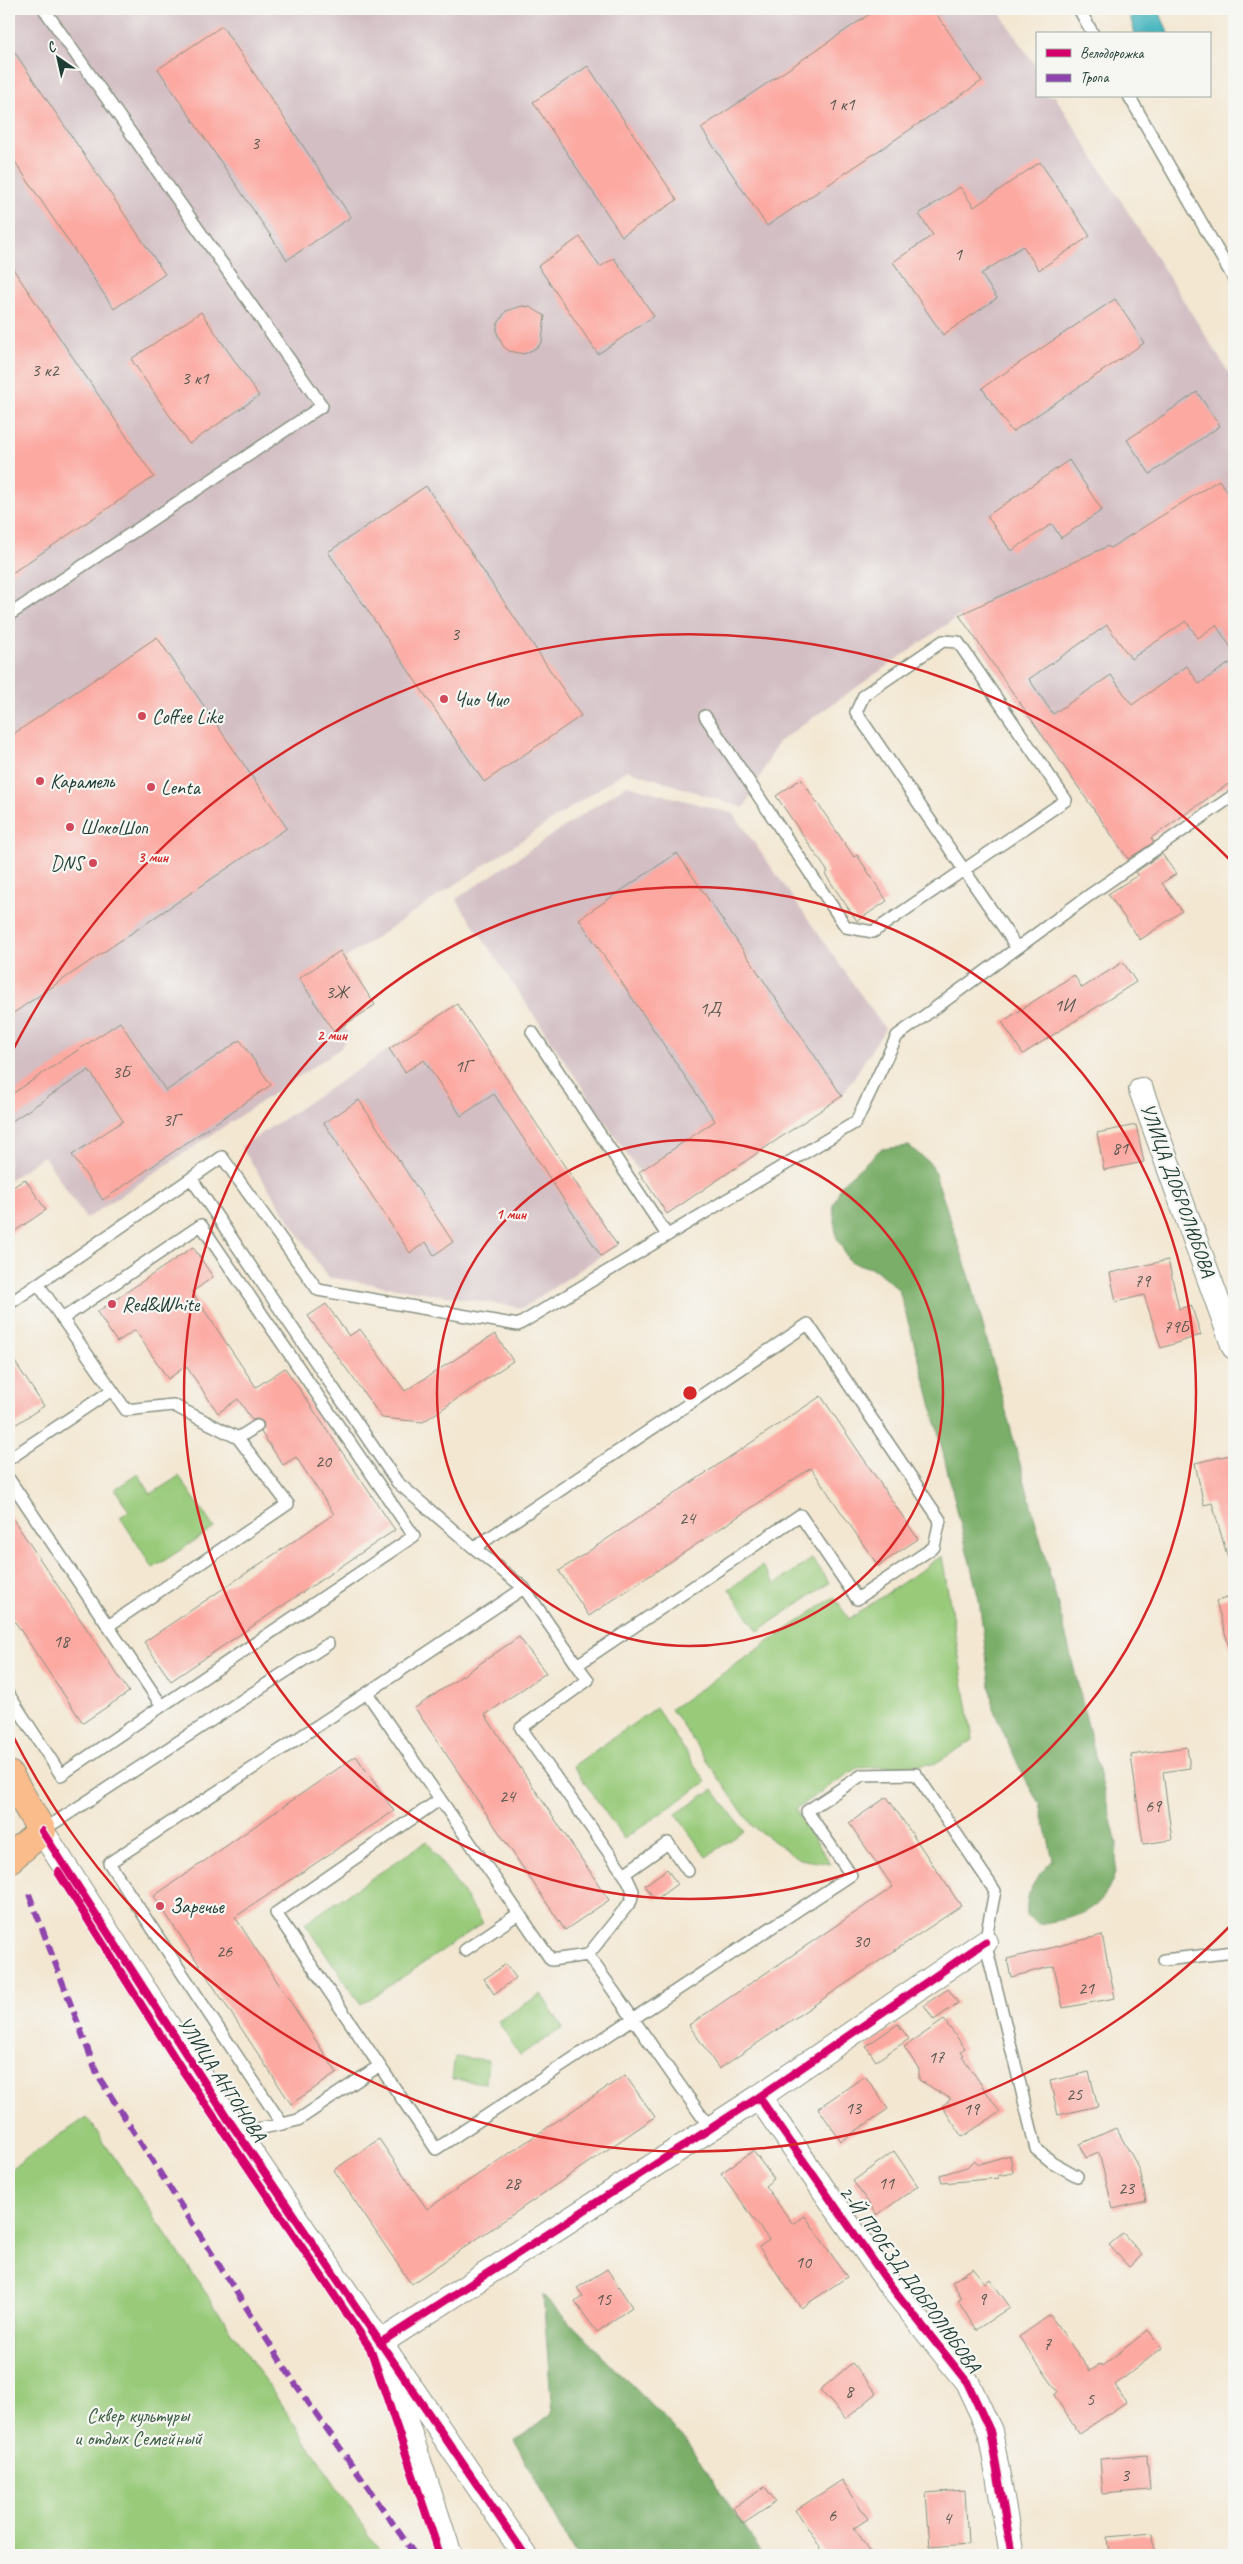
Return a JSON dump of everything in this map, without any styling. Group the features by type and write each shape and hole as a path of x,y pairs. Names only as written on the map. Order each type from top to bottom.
{"main road":[{"name":"УЛИЦА АНТОНОВА","path":"9,1776 42,1831"},
{"path":"9,1859 42,1831"}],"street":[{"name":"УЛИЦА ДОБРОЛЮБОВА","path":"1141,1090 1234,1347"},
{"name":"УЛИЦА АНТОНОВА","path":"42,1831 237,2133 525,2555"},
{"path":"450,2555 380,2343 759,2097 984,1942"},
{"name":"2-Й ПРОЕЗД ДОБРОЛЮБОВА","path":"759,2097 890,2285 967,2382 990,2431 1012,2555"}],"lane":[{"path":"9,615 322,406 44,9"},
{"path":"1079,9 1092,32"},
{"path":"1130,98 1234,279"},
{"path":"705,716 846,927 873,932 964,870 1066,800 958,642 943,641 864,695 856,712 964,870 1016,948"},
{"path":"9,1304 222,1157 318,1290 518,1325 856,1122 897,1036 1016,948 1234,795"},
{"path":"532,1032 667,1235"},
{"path":"191,1178 396,1482 524,1588 588,1680 521,1728 624,1874 633,1892 631,1901 588,1955 551,1960 367,1693"},
{"path":"9,1695 61,1775 414,1536 308,1392 201,1225 62,1318"},
{"path":"38,1284 126,1410 172,1406 238,1438 288,1504 108,1626"},
{"path":"474,1548 808,1324 940,1520 934,1547 857,1599 800,1514 577,1665"},
{"path":"9,1459 112,1390"},
{"path":"238,1438 257,1426"},
{"path":"9,1479 162,1706"},
{"path":"282,2124 110,1863 524,1588"},
{"path":"42,1831 328,1644"},
{"path":"439,1800 276,1913 436,2149 851,1875 807,1811 862,1774 916,1774 995,1891 984,1942 1036,2149 1052,2162 1077,2176"},
{"path":"624,1874 668,1843 688,1871"},
{"path":"465,1950 518,1914"},
{"path":"1164,1960 1234,1952"},
{"path":"588,1955 710,2128"},
{"path":"237,2133 298,2120 379,2066"}],"shaded area":[{"path":"9,9 997,9 1036,67 1036,98 1056,98 1234,381 1234,780 1125,856 959,616 778,742 744,808 627,770 314,979 348,1033 341,1048 86,1219 44,1156 9,1180"},
{"path":"627,785 734,814 885,1029 842,1096 667,1214 456,899"},
{"path":"457,1004 617,1245 523,1308 327,1277 241,1147"}],"green space":[{"path":"909,1146 932,1165 971,1281 1063,1624 1117,1844 1114,1875 1101,1900 1083,1913 1062,1920 1038,1924 1027,1917 1028,1899 1032,1886 1053,1860 1040,1803 1025,1780 993,1709 979,1600 929,1395 899,1290 876,1270 849,1261 836,1236 833,1205 842,1184 881,1149"},
{"path":"138,1474 151,1494 179,1476 214,1528 153,1568 120,1517 129,1511 115,1489"},
{"path":"942,1556 973,1740 934,1764 857,1768 795,1809 831,1864 799,1859 752,1826 671,1709 834,1597 849,1619"},
{"path":"812,1559 829,1583 758,1631 729,1589 762,1566 775,1584"},
{"path":"656,1708 706,1782 624,1839 573,1766"},
{"path":"713,1789 744,1831 706,1857 676,1814"},
{"path":"427,1841 483,1923 361,2005 305,1923"},
{"path":"541,1994 563,2028 520,2055 498,2021"},
{"path":"455,2057 488,2060 486,2083 452,2079"},
{"name":"Сквер культуры и отдых Семейный","path":"87,2117 383,2555 9,2555 9,2170"},
{"path":"543,2295 684,2438 763,2555 576,2555 515,2442 552,2413"}],"water":[{"path":"1118,9 1158,9 1168,32 1134,32 1130,16 1126,11"}],"building":[{"path":"877,9 933,9 982,81 767,226 701,128"},
{"path":"222,26 351,217 287,260 158,69"},
{"path":"9,44 165,274 114,309 9,153"},
{"path":"588,66 677,200 622,236 533,102"},
{"path":"1040,162 1090,236 1039,270 1023,246 981,274 997,298 943,335 893,262 933,235 919,214 960,187 974,207"},
{"path":"580,237 600,267 614,258 654,316 598,354 538,266"},
{"path":"9,263 154,477 9,575"},
{"path":"1115,299 1144,343 1012,432 982,388"},
{"path":"522,306 530,307 545,316 542,342 538,347 524,354 509,351 503,346 497,333 497,325 506,311"},
{"path":"201,312 259,396 189,444 131,359"},
{"path":"1197,392 1220,426 1150,474 1127,440"},
{"path":"1069,460 1102,510 1061,538 1052,524 1011,551 987,516"},
{"path":"1219,480 1234,502 1234,652 1216,625 1198,638 1186,621 1131,659 1107,625 1029,679 1053,714 1111,675 1132,705 1187,666 1199,684 1234,660 1234,780 1151,838 1154,842 1128,859 959,615 1108,546 1110,548"},
{"path":"426,486 581,716 484,782 328,552"},
{"path":"157,637 287,828 9,1016 9,737"},
{"path":"801,779 854,857 857,855 887,901 857,921 825,874 828,872 776,796"},
{"path":"677,853 842,1096 667,1214 639,1172 715,1121 579,919"},
{"path":"1162,854 1176,874 1162,883 1182,911 1140,940 1108,894 1138,875 1136,872"},
{"path":"340,951 375,1005 334,1032 299,978"},
{"path":"1123,962 1136,982 1023,1054 1002,1022 1074,975 1082,988"},
{"path":"457,1004 617,1245 601,1256 494,1094 461,1116 424,1060 405,1072 389,1049"},
{"path":"120,1022 166,1091 240,1040 271,1085 103,1200 72,1155 123,1121 89,1070 9,1123 9,1096"},
{"path":"359,1100 453,1242 434,1255 426,1242 410,1253 324,1123"},
{"path":"1136,1125 1144,1162 1104,1170 1097,1133"},
{"path":"25,1179 46,1210 9,1235 9,1190"},
{"path":"193,1247 213,1277 192,1292 256,1387 285,1368 395,1530 171,1681 144,1642 334,1514 296,1457 283,1465 261,1432 264,1426 263,1422 257,1419 252,1420 238,1399 218,1413 186,1366 168,1379 135,1330 117,1342 97,1312"},
{"path":"1168,1260 1179,1309 1191,1305 1201,1335 1161,1348 1144,1295 1116,1302 1110,1273"},
{"path":"326,1304 349,1336 360,1329 405,1391 495,1334 513,1361 423,1422 382,1418 308,1316"},
{"path":"9,1353 44,1406 9,1429"},
{"path":"821,1396 918,1539 878,1566 811,1468 589,1616 559,1571"},
{"path":"1234,1454 1234,1562 1229,1562 1212,1503 1204,1505 1195,1463"},
{"path":"9,1513 129,1692 83,1723 9,1613"},
{"path":"1234,1596 1234,1646 1229,1647 1216,1601"},
{"path":"519,1637 546,1673 485,1715 609,1900 565,1930 415,1708"},
{"path":"1187,1747 1190,1768 1163,1772 1172,1840 1143,1844 1131,1755"},
{"path":"356,1756 394,1811 235,1917 337,2073 291,2104 154,1896"},
{"path":"887,1797 961,1906 719,2069 689,2025 893,1887 849,1823"},
{"path":"667,1869 677,1884 655,1900 645,1885"},
{"path":"1102,1935 1115,1998 1063,2008 1054,1966 1011,1977 1007,1959"},
{"path":"506,1964 516,1978 494,1994 484,1979"},
{"path":"948,1989 958,2003 934,2020 924,2005"},
{"path":"944,2020 965,2048 961,2051 964,2055 962,2056 1000,2112 962,2137 942,2106 951,2099 919,2080 919,2069 904,2047"},
{"path":"898,2024 909,2039 876,2061 866,2046"},
{"path":"1089,2072 1098,2106 1058,2115 1050,2081"},
{"path":"625,2075 655,2117 411,2284 334,2170 379,2139 427,2209"},
{"path":"865,2076 888,2109 841,2141 818,2108"},
{"path":"1116,2128 1140,2170 1146,2201 1113,2209 1099,2153 1086,2158 1080,2144"},
{"path":"753,2151 774,2179 765,2186 793,2224 805,2216 847,2277 801,2308 759,2247 769,2240 721,2173"},
{"path":"894,2151 918,2186 877,2215 853,2181"},
{"path":"1010,2155 1013,2173 997,2176 999,2178 942,2183 940,2175 967,2167 974,2160 979,2164"},
{"path":"1123,2233 1142,2255 1129,2267 1109,2245"},
{"path":"973,2268 985,2283 990,2279 1010,2307 976,2330 958,2301 962,2298 952,2282"},
{"path":"607,2269 632,2307 597,2332 575,2302 583,2296 577,2288"},
{"path":"1050,2315 1090,2371 1101,2364 1102,2366 1148,2330 1162,2348 1115,2385 1126,2402 1079,2434 1054,2395 1058,2392 1019,2337"},
{"path":"852,2363 877,2393 846,2419 820,2390"},
{"path":"1147,2455 1150,2490 1103,2494 1100,2459"},
{"path":"842,2480 868,2519 854,2528 873,2555 825,2555 796,2510"},
{"path":"765,2487 776,2502 743,2524 733,2508"},
{"path":"965,2490 968,2544 930,2547 926,2493"},
{"path":"1153,2533 1155,2555 1109,2555 1107,2537"}],"marked path":[{"path":"29,1894 98,2076 294,2382 415,2555"}],"cycle path":[{"path":"42,1831 228,2119 525,2555"},
{"path":"58,1872 181,2068 370,2348 440,2555"},
{"path":"380,2343 759,2097 985,1942"},
{"path":"759,2097 890,2285 967,2382 990,2431 1012,2555"}],"place":[{"name":"Чио Чио","path":"444,699"},
{"name":"Coffee Like","path":"142,716"},
{"name":"Карамель","path":"40,781"},
{"name":"Lenta","path":"151,787"},
{"name":"ШокоШоп","path":"70,827"},
{"name":"DNS","path":"93,863"},
{"name":"Red&White","path":"112,1304"},
{"name":"Заречье","path":"160,1906"}]}
